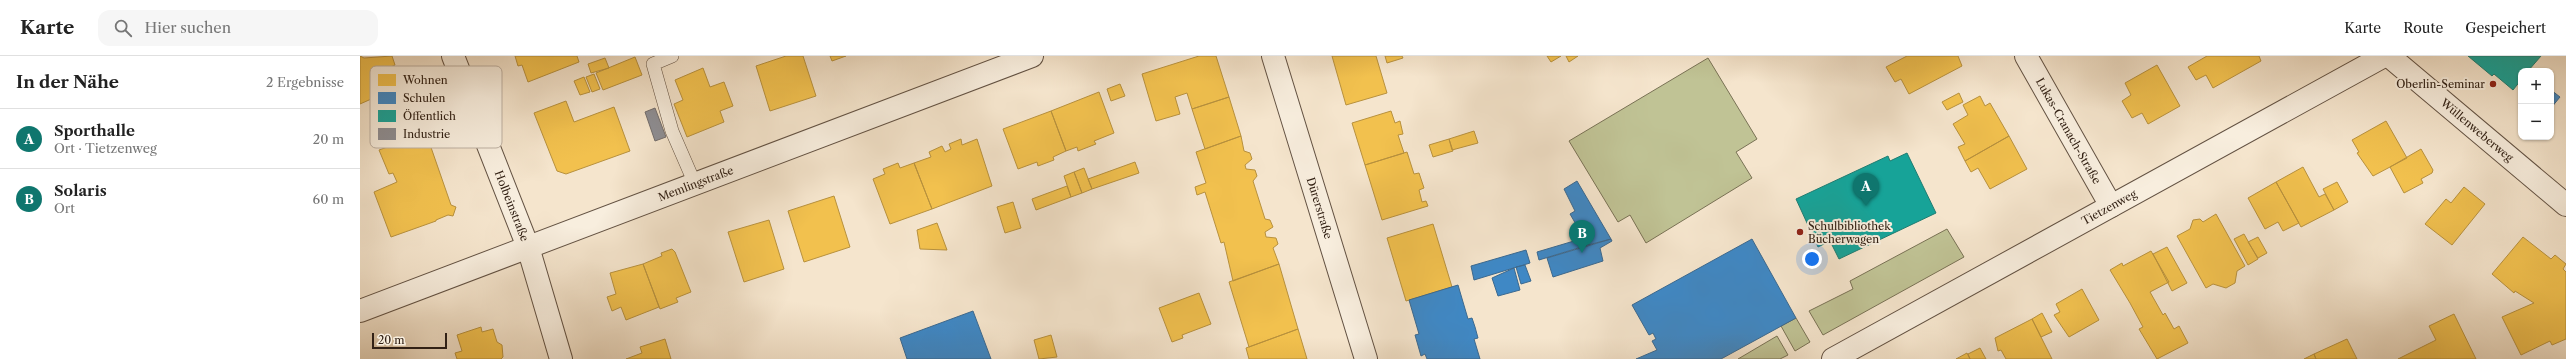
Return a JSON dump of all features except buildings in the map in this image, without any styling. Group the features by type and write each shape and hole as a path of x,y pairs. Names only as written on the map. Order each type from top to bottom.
{"street":[{"name":"Holbeinstraße","path":"453,56 457,66"},
{"name":"Memlingstraße","path":"360,311 1032,56"},
{"name":"Dürerstraße","path":"1273,56 1366,359"},
{"name":"Lukas-Cranach-Straße","path":"2026,56 2111,206"},
{"name":"Tietzenweg","path":"1833,359 2384,56"},
{"name":"Wüllenweberweg","path":"2389,56 2566,205"},
{"name":"Holbeinstraße","path":"489,148 528,247 562,359"}],"lane":[{"path":"672,56 653,64 672,131 695,184"}],"green space":[{"path":"1708,58 1757,139 1736,152 1752,178 1646,243 1630,215 1618,222 1569,141"},
{"path":"1947,229 1964,257 1823,335 1809,311 1853,289 1850,281"},
{"path":"1796,318 1810,342 1795,351 1781,326"},
{"path":"1777,336 1788,355 1780,359 1738,359"}],"place":[{"name":"Oberlin-Seminar","path":"2493,84"},
{"name":"Sporthalle","path":"1866,206"},
{"name":"Schulbibliothek Bücherwagen","path":"1800,232"},
{"name":"Solaris","path":"1582,253"}]}
